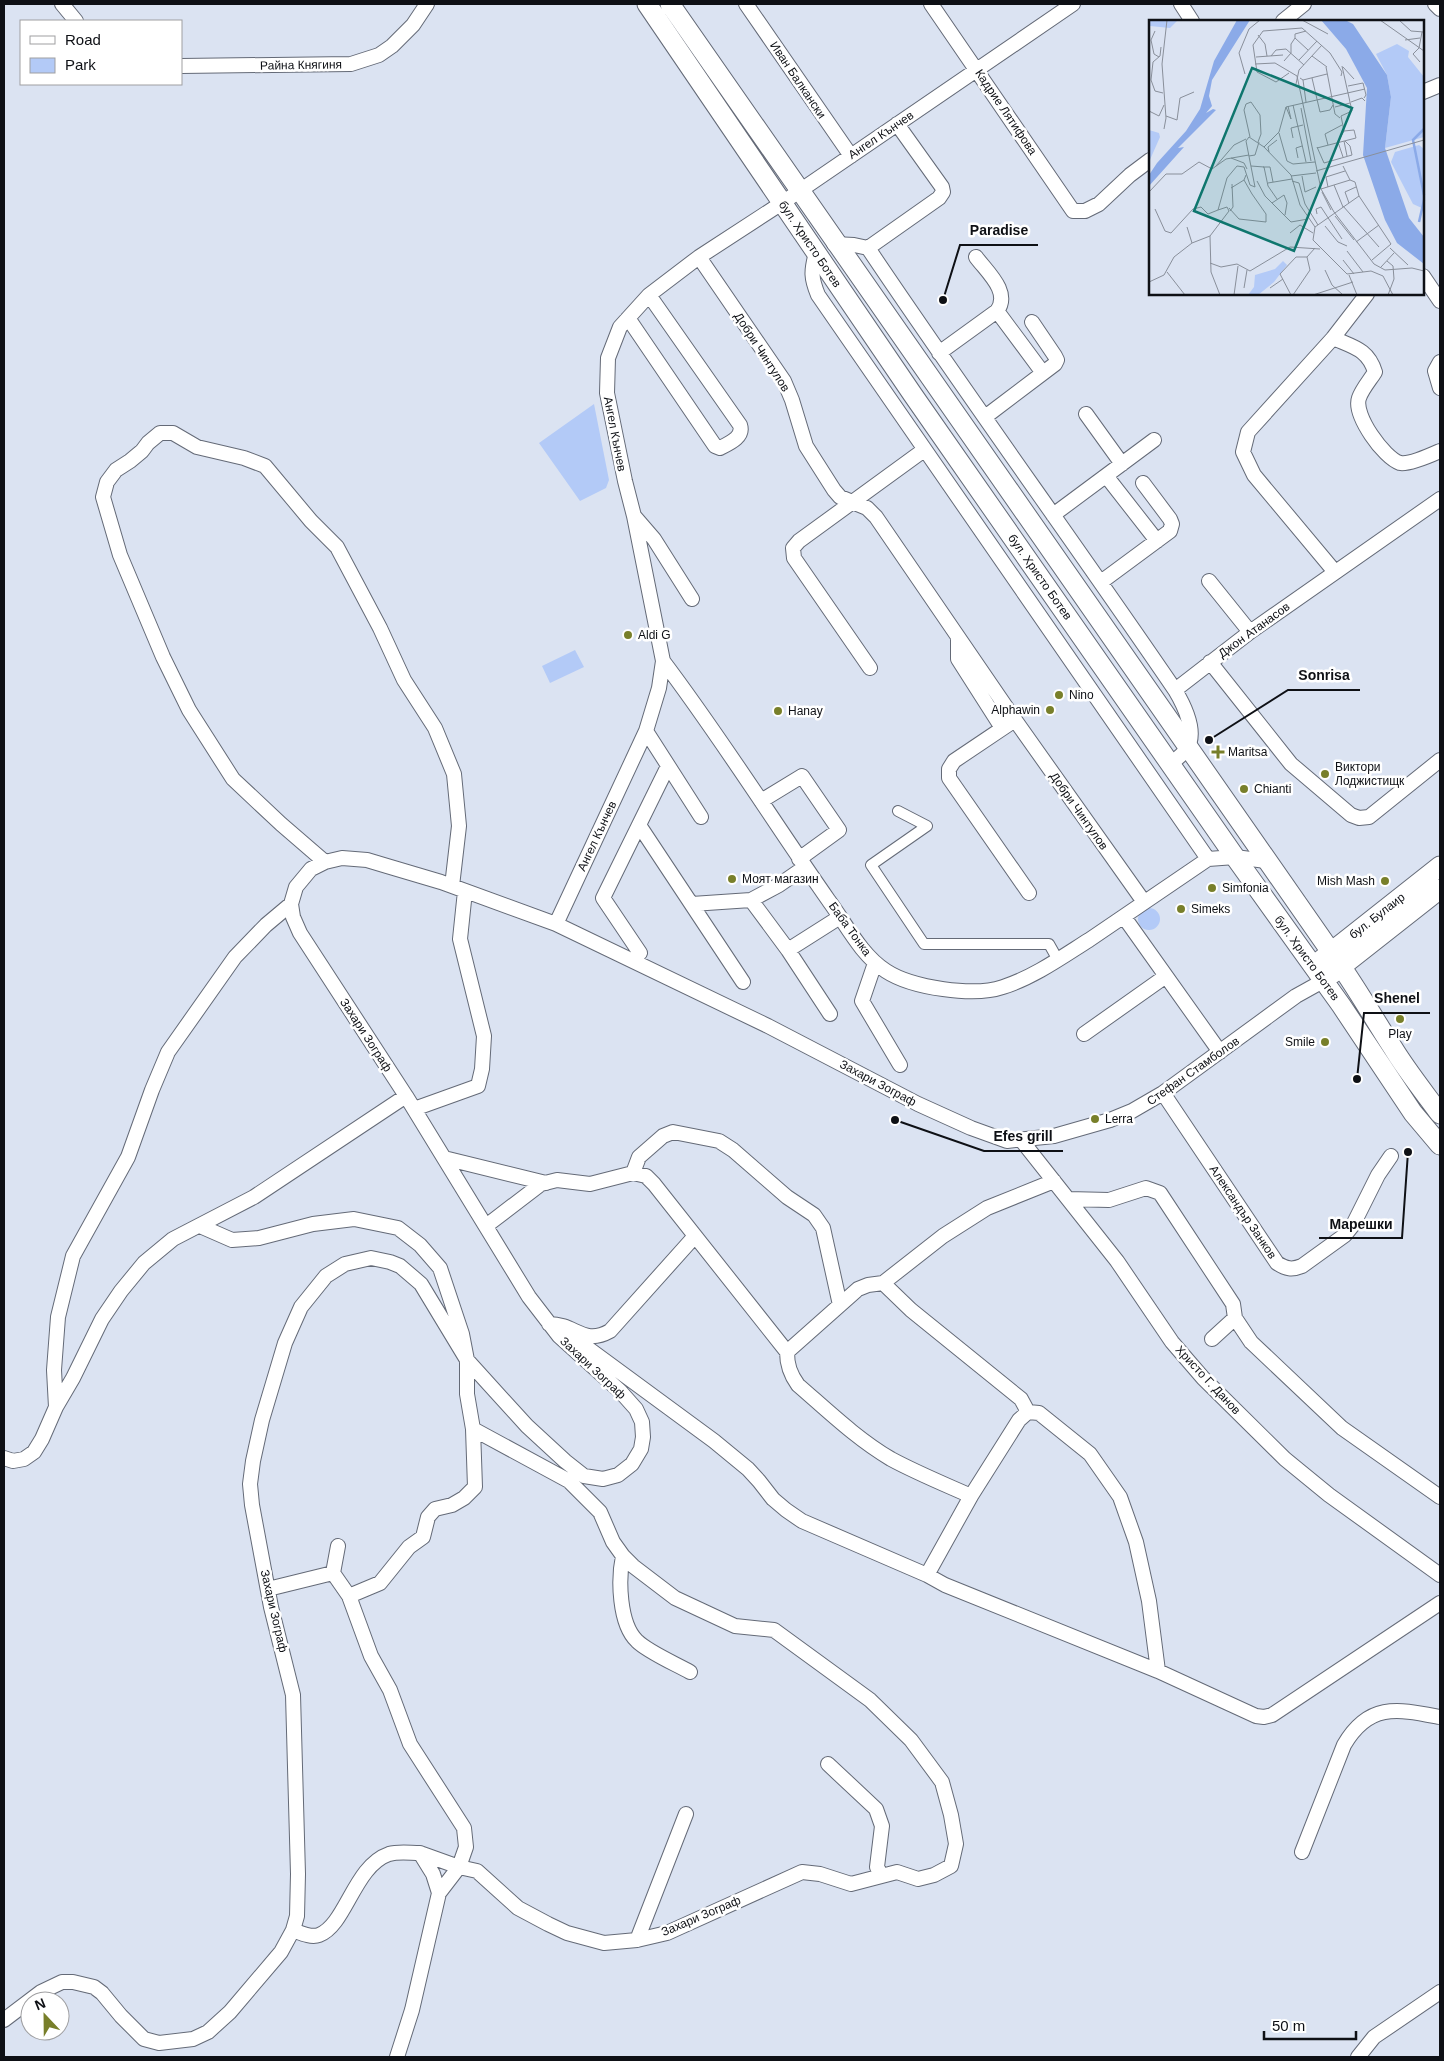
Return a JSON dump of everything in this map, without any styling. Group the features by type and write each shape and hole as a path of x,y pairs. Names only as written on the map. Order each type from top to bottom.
{"main road":[{"name":"бул. Христо Ботев","path":"647,4 816,254 1235,857 1413,1113 1440,1145"},
{"name":"бул. Христо Ботев","path":"670,4 834,244 978,446 1187,749 1336,959 1394,1050 1440,1114"},
{"name":"бул. Булаир","path":"1318,974 1440,866"},
{"name":"бул. Булаир","path":"1336,959 1440,889"}],"street":[{"path":"62,4 75,20"},
{"name":"Райна Княгиня","path":"182,66 351,64 379,55 392,46 413,25 427,4"},
{"name":"Иван Балкански","path":"746,4 850,156"},
{"name":"Кадрие Лятифова","path":"931,4 1073,210 1085,211 1099,204 1130,175 1149,161"},
{"name":"Ангел Кънчев","path":"556,924 646,731 659,688 663,661 607,393 608,358 614,338 628,318 649,295 699,257 799,192 1073,4"},
{"path":"1181,4 1191,20"},
{"path":"1284,20 1304,4"},
{"path":"1435,4 1440,9"},
{"path":"1424,92 1440,85"},
{"path":"868,248 939,198 943,192 933,173 897,124"},
{"path":"834,244 868,248 1053,516 1102,582 1175,690 1186,708 1190,722 1187,749 1171,764"},
{"path":"816,254 811,271 818,295 1208,859"},
{"name":"Добри Чинтулов","path":"699,257 784,381 806,446 834,490 840,497 867,508 876,517 1015,720 1144,902"},
{"path":"939,353 997,311 1001,305 1001,293 976,257"},
{"path":"1424,277 1440,301"},
{"path":"628,318 715,446 720,448 738,437 741,431 740,425 649,295"},
{"path":"1334,572 1254,475 1243,452 1248,432 1333,338 1367,295"},
{"path":"997,311 1043,373"},
{"path":"985,417 1055,364 1057,360 1032,322"},
{"path":"1333,338 1364,352 1371,362 1374,372 1358,399 1358,410 1362,421 1388,457 1401,463 1418,460 1440,451"},
{"path":"1440,362 1435,371 1440,388"},
{"path":"1086,414 1122,464"},
{"path":"325,862 233,779 189,710 162,657 120,556 103,497 107,482 116,470 142,451 160,433 173,434 198,447 244,458 264,466 336,547 380,628 404,680 435,728 454,774 459,826 452,886"},
{"path":"1053,516 1154,440"},
{"path":"870,668 794,558 793,553 799,541 924,450"},
{"path":"1107,477 1157,541"},
{"path":"1102,582 1170,531 1172,524 1143,483"},
{"name":"Джон Атанасов","path":"1175,690 1250,632 1440,500"},
{"path":"634,516 654,539 692,599"},
{"path":"1209,581 1250,632"},
{"name":"Добри Чинтулов","path":"958,638 958,659 1002,728"},
{"name":"Баба Тонка","path":"663,661 704,715 802,863 860,946 887,972 919,983 940,989 978,991 1001,988 1016,983 1058,960 1208,859 1235,857 1266,861"},
{"path":"1210,662 1291,764 1351,814 1359,818 1369,817 1440,760"},
{"path":"1015,720 954,761 949,769 949,778 1029,893"},
{"path":"646,731 701,817"},
{"path":"640,953 603,898 668,766"},
{"path":"692,904 751,900 779,885 839,830 802,776 761,801"},
{"path":"898,811 926,826 871,866 924,944 1049,944 1058,960"},
{"path":"639,825 743,982"},
{"name":"Захари Зограф","path":"4,2020 41,1992 62,1982 73,1982 94,1987 102,1993 120,2016 144,2038 159,2043 193,2040 208,2032 230,2012 281,1952 293,1930 297,1916 298,1874 292,1695 268,1589 252,1505 250,1484 262,1420 286,1343 301,1307 326,1276 345,1264 371,1258 390,1262 405,1270 421,1284 467,1360 527,1426 584,1476 603,1479 618,1475 632,1464 641,1449 644,1437 642,1422 636,1409 620,1391 559,1336 529,1297 406,1096 300,933 293,916 291,904 296,887 311,869 325,862 353,858 367,860 452,886 556,924 768,1026 918,1104 998,1138 1007,1141 1022,1141"},
{"path":"414,1109 478,1086 482,1069 484,1036 460,938 465,891"},
{"path":"751,900 788,950 830,1014"},
{"path":"56,1407 54,1370 58,1317 73,1256 128,1157 168,1052 235,956 266,925 291,904"},
{"path":"788,950 840,917"},
{"path":"1124,917 1220,1052"},
{"path":"875,962 862,1001 900,1065"},
{"name":"Стефан Стамболов","path":"1022,1141 1054,1136 1110,1120 1132,1111 1163,1093 1220,1052 1296,996 1318,974"},
{"path":"1084,1034 1166,976"},
{"name":"Александър Занков","path":"1163,1093 1277,1264 1286,1269 1302,1266 1345,1235 1353,1225 1378,1174 1391,1156"},
{"path":"4,1458 13,1461 24,1459 34,1452 102,1319 121,1291 144,1263 174,1239 254,1197 406,1096"},
{"path":"633,1173 639,1157 663,1136 672,1132 689,1133 719,1141 733,1150 787,1197 814,1215 823,1228 840,1305"},
{"name":"Христо Г. Данов","path":"1022,1141 1117,1262 1172,1342 1203,1378 1285,1459 1329,1494 1440,1575"},
{"path":"444,1158 546,1183"},
{"path":"486,1226 531,1190 546,1183 557,1180 590,1184 633,1173 646,1176 787,1352 788,1364 792,1376 798,1385 865,1441 917,1472 971,1496"},
{"path":"787,1352 858,1289 868,1285 883,1283 943,1236 987,1208 1054,1181"},
{"path":"1068,1199 1109,1200 1146,1188 1160,1193 1233,1304 1235,1318 1251,1342 1342,1428 1440,1497"},
{"path":"200,1226 232,1240 259,1238 313,1224 354,1219 398,1228 420,1245 440,1268 462,1334 467,1360 467,1394 473,1429 474,1487 464,1498 452,1505 435,1509 428,1517 423,1537 410,1547 380,1583 349,1596"},
{"path":"550,1324 559,1324 591,1338 601,1336 610,1331 695,1236"},
{"path":"883,1283 911,1310 1021,1399 1028,1412"},
{"path":"1212,1339 1235,1318"},
{"path":"559,1336 578,1341 714,1441 754,1475 773,1499 802,1521 927,1575 945,1585 1158,1671 1256,1716 1272,1715 1440,1603"},
{"path":"927,1575 971,1496 1019,1420 1028,1412 1039,1413 1090,1454 1120,1497 1136,1542 1149,1600 1158,1671"},
{"path":"473,1429 569,1481 600,1512 613,1542 623,1556 675,1598 735,1626 774,1630 870,1700 911,1740 942,1782 952,1815 956,1844 950,1866 934,1874 918,1878 897,1872 881,1875 877,1867 882,1826 876,1809 828,1764"},
{"path":"338,1546 333,1573 349,1596 371,1656 390,1690 410,1744 464,1828 466,1846 459,1867 439,1893 414,2001 397,2057"},
{"path":"623,1556 620,1578 625,1620 632,1635 643,1646 690,1672"},
{"path":"268,1589 333,1573"},
{"path":"1302,1852 1344,1745 1353,1730 1367,1718 1387,1710 1406,1710 1440,1717"},
{"path":"637,1940 686,1814"},
{"path":"293,1930 307,1935 318,1935 329,1929 365,1873 378,1860 390,1854 420,1853 432,1874 439,1893"},
{"name":"Захари Зограф","path":"420,1853 459,1867 477,1871 518,1908 567,1932 604,1943 637,1940 668,1933 802,1872 820,1874 851,1884 881,1875"},
{"path":"1358,2057 1374,2036 1440,1992"}],"green space":[{"path":"594,404 609,480 606,488 580,501 539,443"},
{"path":"575,650 584,667 550,683 542,666"},
{"path":"1149,908 1159,915 1160,919 1153,929 1149,930 1139,923 1138,919 1145,909"}],"place":[{"name":"Paradise","path":"943,300"},
{"name":"Aldi G","path":"628,635"},
{"name":"Nino","path":"1059,695"},
{"name":"Alphawin","path":"1050,710"},
{"name":"Hanay","path":"778,711"},
{"name":"Sonrisa","path":"1209,740"},
{"name":"Maritsa","path":"1218,752"},
{"name":"Виктори Лоджистищк","path":"1325,774"},
{"name":"Chianti","path":"1244,789"},
{"name":"Моят магазин","path":"732,879"},
{"name":"Mish Mash","path":"1385,881"},
{"name":"Simfonia","path":"1212,888"},
{"name":"Simeks","path":"1181,909"},
{"name":"Play","path":"1400,1019"},
{"name":"Smile","path":"1325,1042"},
{"name":"Shenel","path":"1357,1079"},
{"name":"Lerra","path":"1095,1119"},
{"name":"Efes grill","path":"895,1120"},
{"name":"Марешки","path":"1408,1152"}]}
